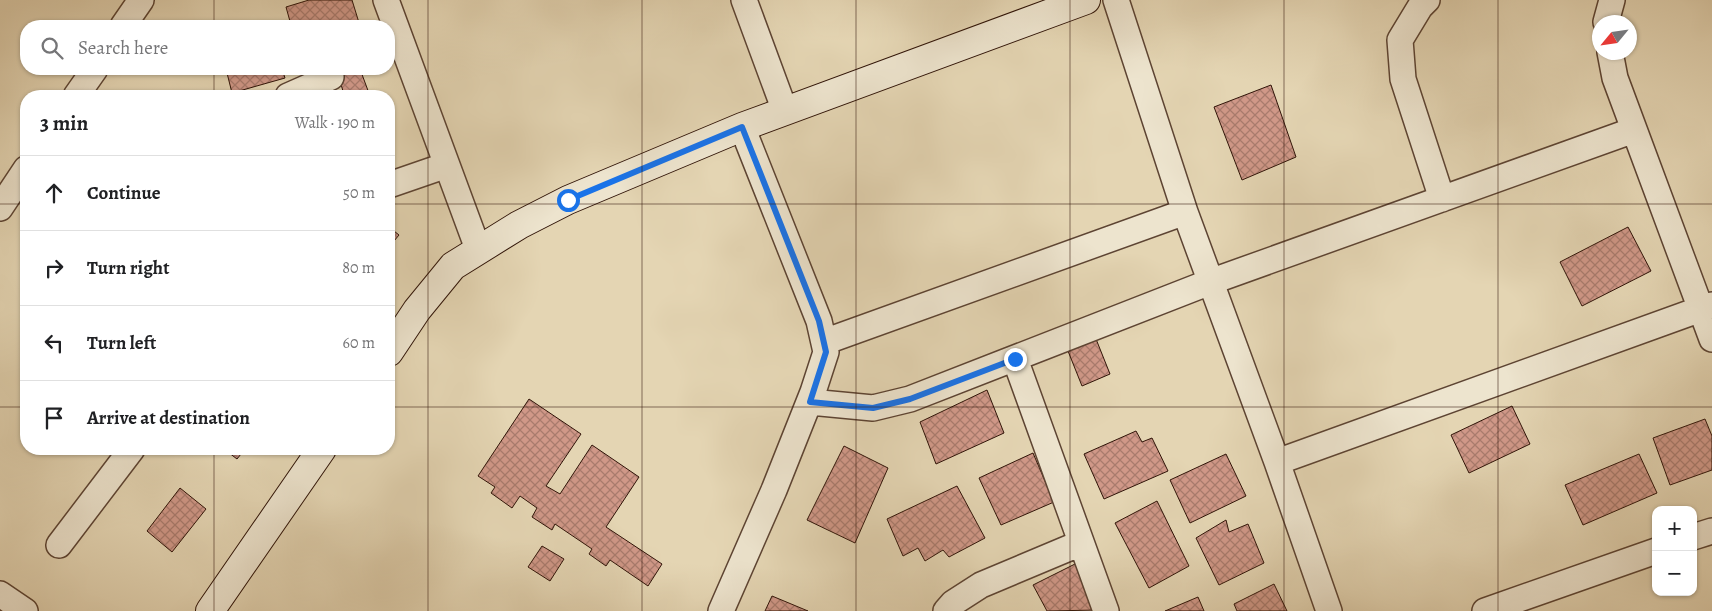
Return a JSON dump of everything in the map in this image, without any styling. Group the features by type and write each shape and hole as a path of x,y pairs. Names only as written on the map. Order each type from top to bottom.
{"street":[{"path":"128,20 141,0"},
{"path":"386,0 393,20"},
{"path":"744,0 785,111"},
{"path":"395,343 417,310 453,266 520,225 568,200 742,127 1086,0"},
{"path":"1116,0 1185,212 1277,462 1329,611"},
{"path":"1426,0 1400,40 1403,79 1442,199"},
{"path":"1608,15 1612,0"},
{"path":"395,24 478,250"},
{"path":"1612,60 1615,78 1634,130 1707,307 1712,339"},
{"path":"80,90 90,75"},
{"path":"302,90 331,77"},
{"path":"721,611 810,402 826,352 819,321 742,127"},
{"path":"810,402 873,408 910,399 1210,282 1634,130"},
{"path":"395,183 447,165"},
{"path":"0,208 20,178"},
{"path":"824,342 1185,212"},
{"path":"1277,462 1707,307"},
{"path":"1015,359 1106,611"},
{"path":"59,545 127,455"},
{"path":"210,611 318,455"},
{"path":"1697,536 1712,531"},
{"path":"946,611 953,603 981,585 1081,543"},
{"path":"1485,611 1652,552"},
{"path":"0,594 25,611"}],"building":[{"path":"309,0 352,0 358,20 290,20 286,7"},
{"path":"228,75 284,75 285,78 243,90 231,90"},
{"path":"338,75 362,75 368,90 343,90"},
{"path":"1271,85 1296,157 1242,180 1214,107"},
{"path":"1628,227 1651,271 1582,306 1560,262"},
{"path":"395,232 399,235 395,240"},
{"path":"1096,339 1110,374 1082,386 1068,351"},
{"path":"987,390 1004,433 936,464 920,422"},
{"path":"529,399 581,434 546,486 560,494 592,445 639,477 606,527 662,564 648,586 610,560 606,566 589,554 592,549 555,524 552,530 532,517 537,508 520,496 512,508 491,493 495,487 478,476"},
{"path":"1512,406 1530,444 1469,473 1451,435"},
{"path":"1705,419 1712,436 1712,470 1670,485 1653,438"},
{"path":"1136,431 1142,442 1152,438 1168,471 1104,499 1084,454"},
{"path":"844,446 888,468 855,543 807,520"},
{"path":"1033,453 1054,502 1001,525 979,478"},
{"path":"1226,454 1246,496 1190,523 1170,480"},
{"path":"1639,454 1657,493 1583,525 1565,485"},
{"path":"232,455 240,455 237,459"},
{"path":"957,486 985,538 949,557 943,550 925,561 918,548 903,556 887,519"},
{"path":"180,488 206,509 172,552 147,531"},
{"path":"1157,501 1189,566 1149,588 1115,523"},
{"path":"1226,520 1229,532 1248,524 1264,563 1219,585 1196,538"},
{"path":"542,546 564,559 550,581 528,567"},
{"path":"1075,564 1098,610 1047,611 1033,585"},
{"path":"1274,584 1287,611 1237,611 1234,604"},
{"path":"772,596 808,611 765,611"},
{"path":"1198,597 1204,611 1165,611"}],"route":[{"path":"568,200 742,127 819,321 826,352 810,402 873,408 910,399 1015,359"}]}
